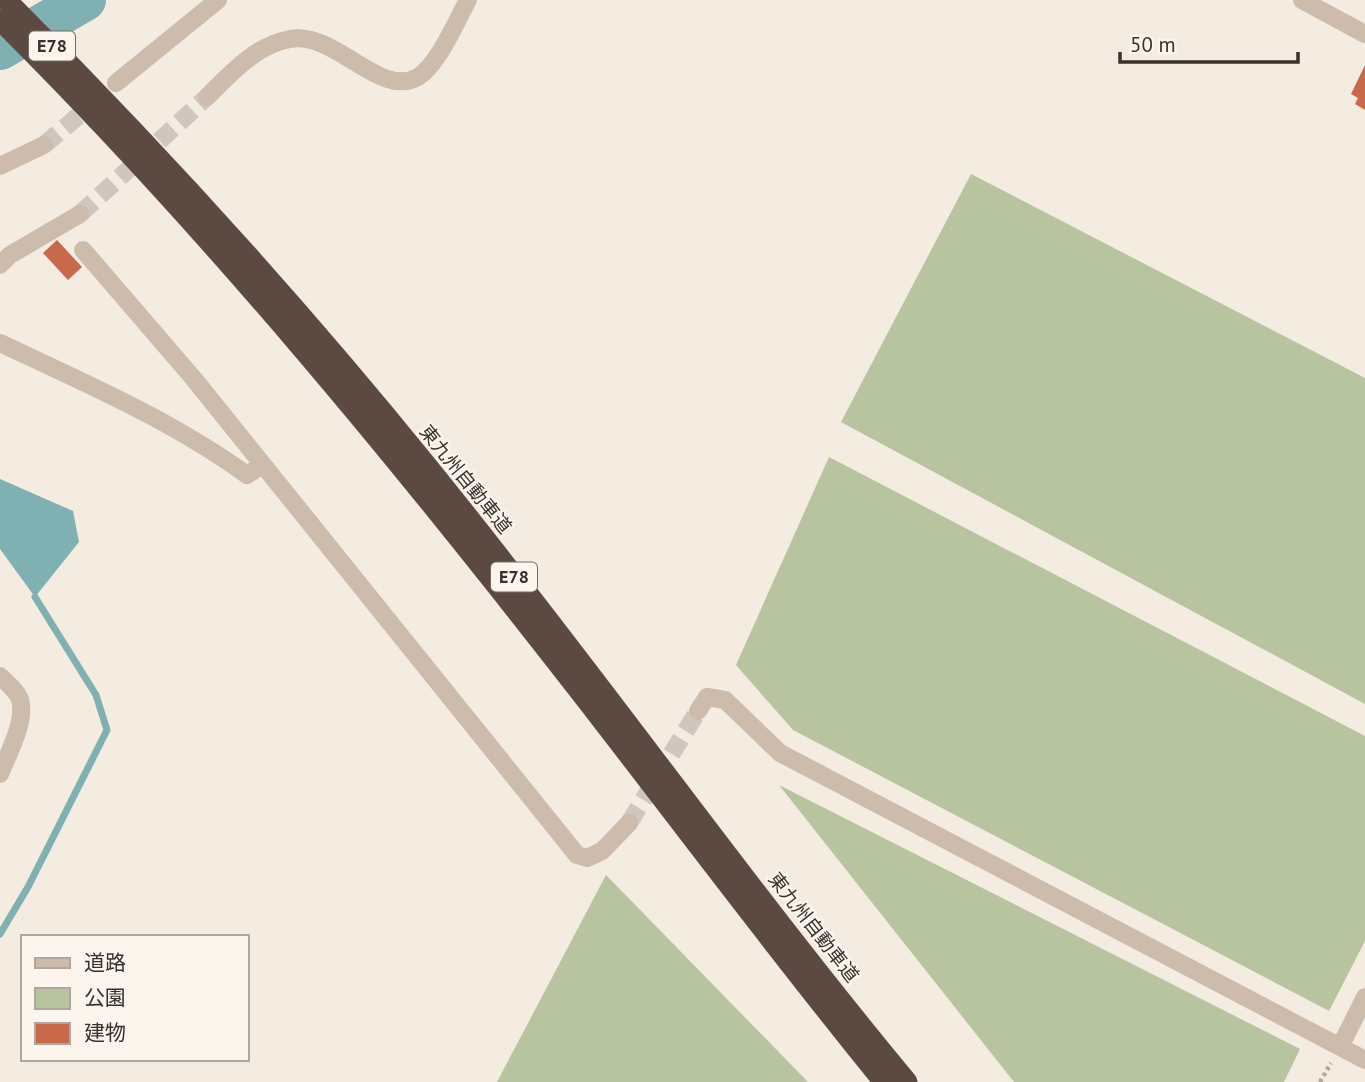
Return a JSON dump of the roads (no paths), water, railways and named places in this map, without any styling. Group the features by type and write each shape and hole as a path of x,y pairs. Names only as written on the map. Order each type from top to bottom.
{"highway":[{"name":"東九州自動車道","path":"6,0 100,93 266,272 430,469 907,1082"},
{"name":"東九州自動車道","path":"0,20 100,93 246,283 410,478 884,1082"}],"street":[{"path":"100,93 218,0"},
{"path":"206,97 242,63 269,46 290,39 314,39 390,81 406,81 418,77 429,68 468,0"},
{"path":"1302,0 1365,34"},
{"path":"0,166 44,145"},
{"path":"0,265 10,255 80,214"},
{"path":"83,250 262,465 577,855 587,858 602,851 629,823"},
{"path":"0,344 142,411 213,451 247,475 262,465"},
{"path":"0,676 18,693 21,703 20,719 0,774"},
{"path":"698,711 707,697 725,700 780,753 1365,1060"},
{"path":"1339,1047 1365,997"}],"water":[{"path":"0,479 73,511 79,542 35,597 0,549"}],"waterway":[{"path":"0,49 85,0"},
{"path":"0,934 28,887 107,730 96,695 35,597"}],"tunnel":[{"path":"80,214 207,97"},
{"path":"44,145 97,100"},
{"path":"629,823 698,711"}]}
